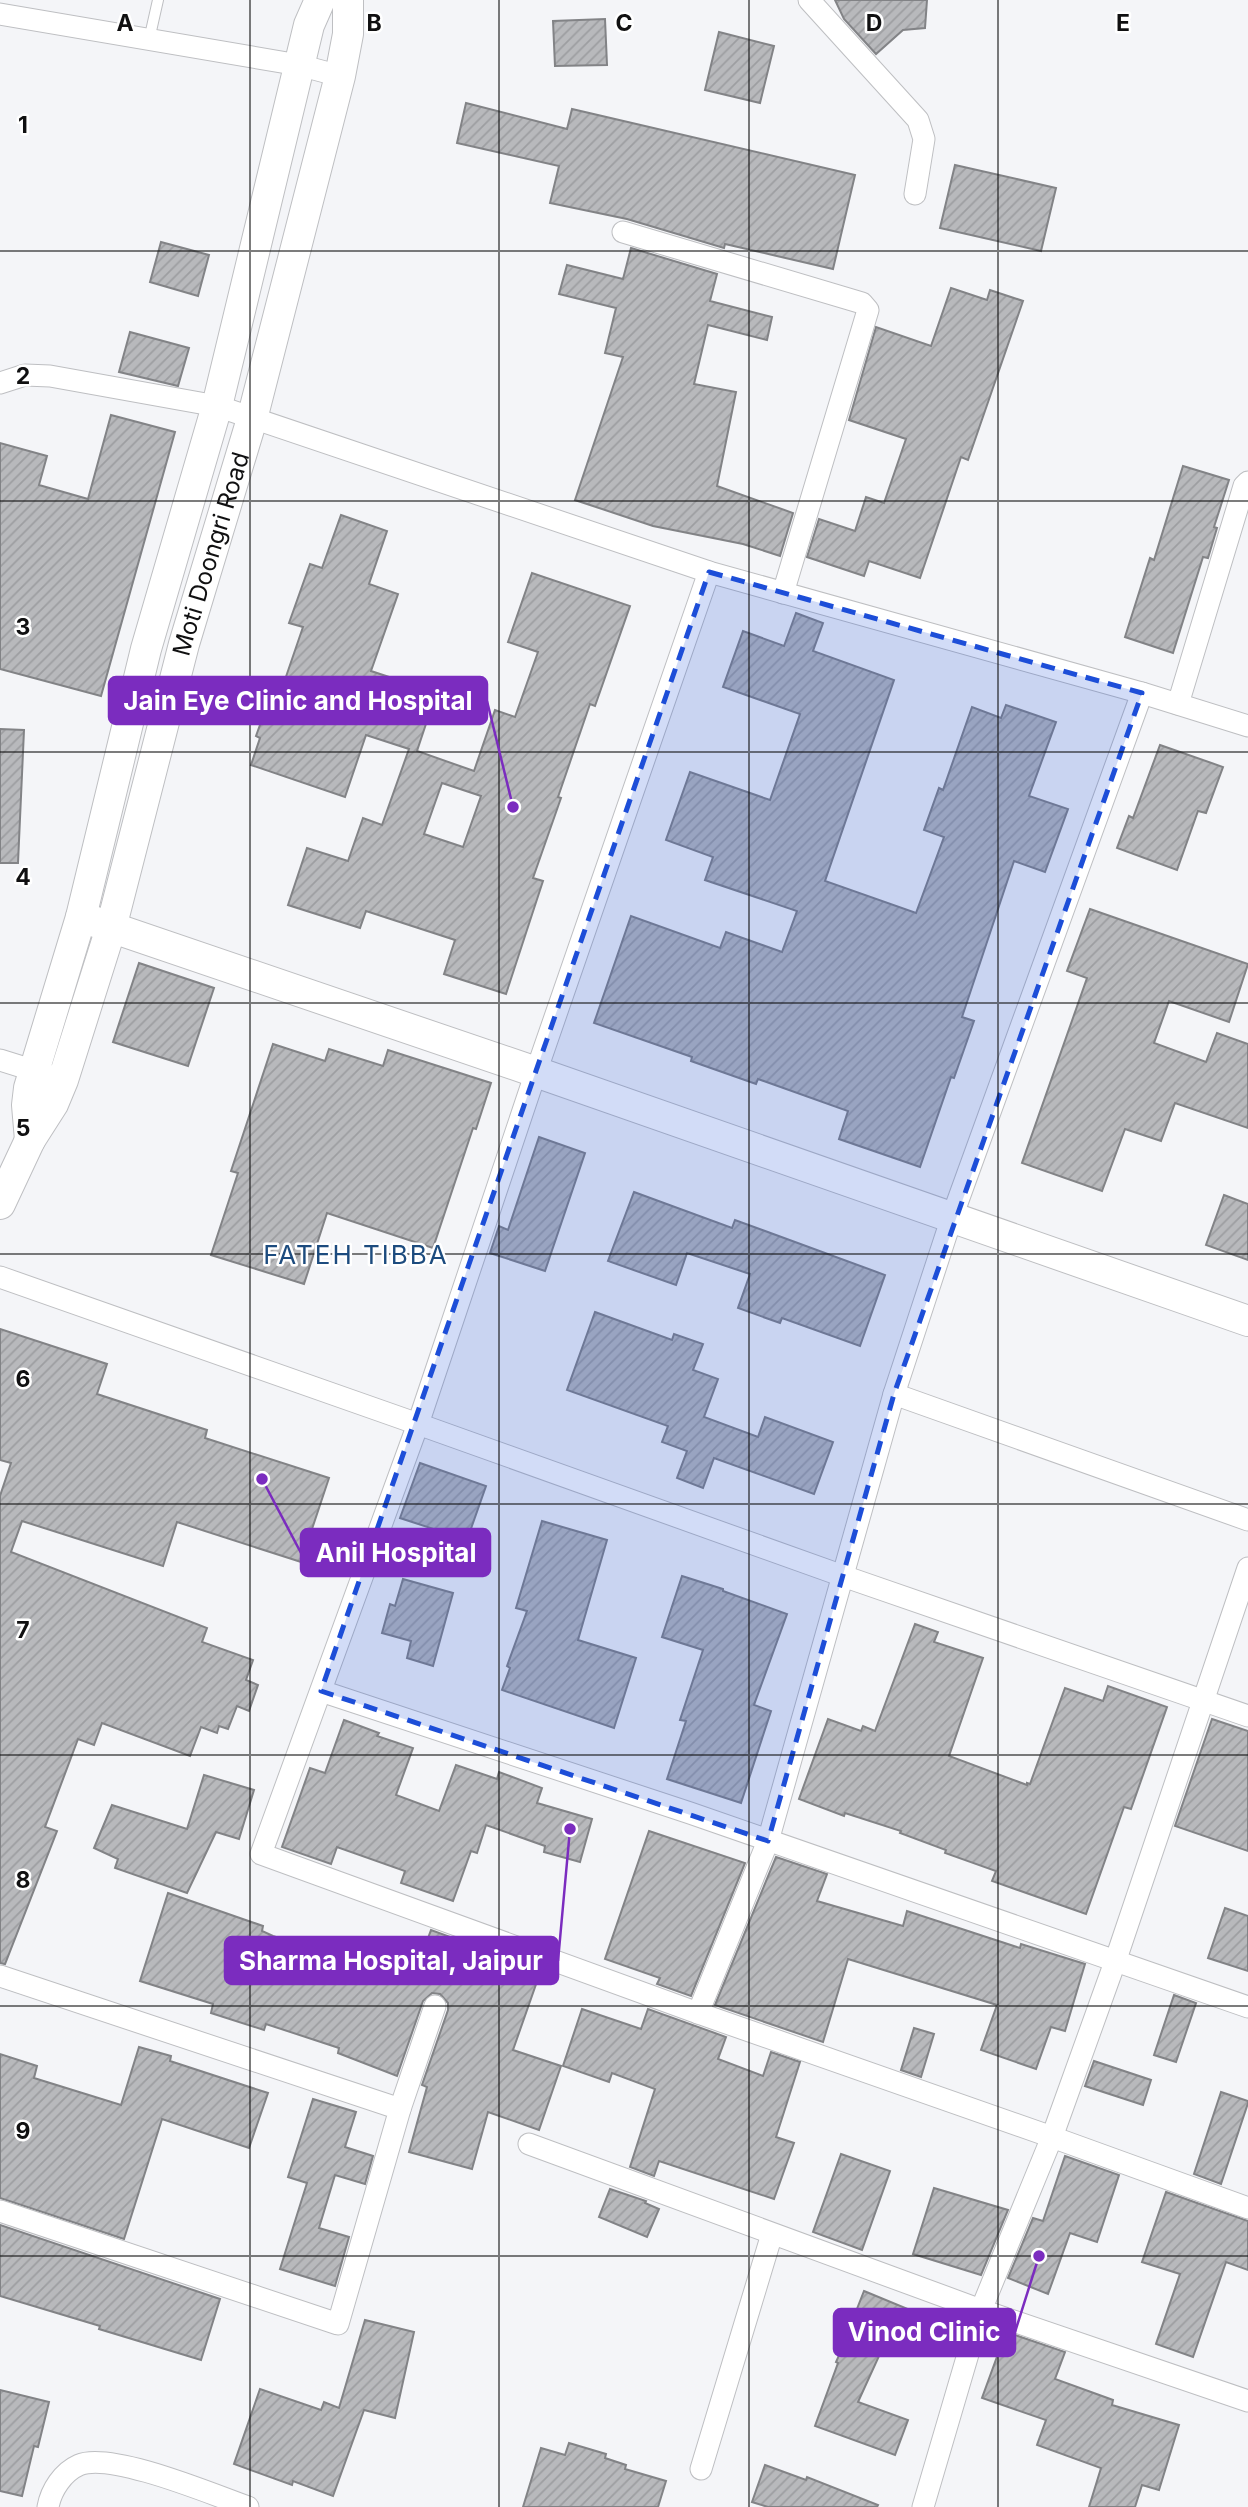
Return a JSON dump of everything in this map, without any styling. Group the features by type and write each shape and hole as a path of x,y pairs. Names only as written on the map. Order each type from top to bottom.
{"street":[{"name":"Moti Doongri Road","path":"49,1075 81,917 146,649 217,406 309,25 320,0"},
{"name":"Moti Doongri Road","path":"0,1204 30,1140 27,1104 29,1088 49,1075 111,928 192,621 253,419 340,76 348,34 348,0"},
{"path":"809,0 918,120 924,139 915,194"},
{"path":"0,14 299,65 340,76"},
{"path":"623,232 862,303 868,310 783,593"},
{"path":"0,383 25,375 50,376 217,406 709,572 1142,693 1248,726"},
{"path":"1178,704 1240,499 1248,482"},
{"path":"709,572 418,1423 261,1854 698,2013 1248,2208"},
{"path":"157,612 192,621"},
{"path":"698,2013 768,1842 894,1394 952,1217 1142,693"},
{"path":"81,917 536,1072 1248,1321"},
{"path":"0,1060 49,1075"},
{"path":"0,1277 418,1423 843,1576 1248,1716"},
{"path":"894,1394 1248,1520"},
{"path":"923,2507 981,2310 1052,2137 1115,1962 1248,1567"},
{"path":"321,1691 690,1813 1248,2007"},
{"path":"0,1976 400,2109"},
{"path":"0,2211 338,2324 400,2109 435,2006"},
{"path":"529,2144 981,2310 1248,2401"},
{"path":"701,2469 772,2234"},
{"path":"48,2507 49,2499 63,2475 81,2463 112,2463 141,2470 248,2507"}],"lane":[{"path":"149,40 158,0"}],"highlighted area":[{"path":"709,572 1142,693 894,1394 768,1841 321,1691"}],"building":[{"path":"835,0 927,0 925,28 903,30 876,54 844,19"},
{"path":"605,19 607,65 555,66 553,21"},
{"path":"719,32 774,46 760,103 705,90"},
{"path":"466,103 567,129 572,109 855,175 833,269 725,244 724,248 627,219 550,203 559,166 457,143"},
{"path":"955,165 1056,188 1041,251 940,228"},
{"path":"161,242 209,255 198,296 150,282"},
{"path":"631,248 717,274 710,301 772,317 767,340 708,325 694,384 736,392 717,486 793,513 780,556 743,544 653,526 575,500 623,357 605,353 616,308 559,294 567,265 623,279"},
{"path":"951,288 987,300 990,290 1023,301 968,460 961,457 920,578 869,561 864,576 807,557 819,519 855,531 866,497 884,503 906,439 849,420 876,327 931,346"},
{"path":"130,332 189,348 178,386 119,372"},
{"path":"111,415 175,432 101,696 0,669 0,443 47,456 39,485 88,499"},
{"path":"1183,466 1229,480 1214,527 1217,528 1208,558 1203,557 1173,653 1125,637 1150,558 1154,560"},
{"path":"341,515 387,531 369,584 398,594 371,671 389,677 387,684 434,700 417,751 474,771 495,710 515,717 538,652 508,642 532,573 630,606 595,706 590,704 558,797 561,798 533,878 543,881 506,994 444,974 455,940 366,911 360,928 288,905 307,848 348,861 363,818 382,825 409,749 366,735 345,797 251,765 260,738 256,736 269,700 277,703 303,627 289,623 310,564 322,568","holes":["442,783 481,796 463,847 424,834"]},
{"path":"796,613 823,623 813,651 894,680 825,881 916,913 944,837 924,830 939,788 943,790 972,707 1001,718 1006,705 1056,722 1029,796 1068,809 1045,872 1014,861 962,1017 974,1021 954,1078 951,1077 920,1167 839,1139 848,1111 758,1079 756,1084 691,1061 692,1057 594,1023 631,916 720,948 726,932 782,952 797,911 705,880 713,857 666,840 690,772 770,800 800,714 723,687 743,631 784,646"},
{"path":"0,729 24,730 18,863 0,863"},
{"path":"1160,745 1223,767 1206,813 1198,811 1177,870 1117,848 1129,816 1133,818"},
{"path":"1090,909 1248,964 1229,1022 1169,1001 1154,1043 1206,1062 1217,1033 1248,1044 1248,1128 1175,1103 1161,1141 1125,1129 1102,1191 1022,1163 1087,978 1067,971"},
{"path":"139,963 214,988 188,1066 113,1042"},
{"path":"273,1044 325,1061 329,1049 383,1066 388,1050 491,1083 433,1248 327,1213 304,1284 211,1255 238,1173 231,1171"},
{"path":"539,1137 585,1153 545,1271 490,1253 499,1226 508,1230"},
{"path":"634,1192 732,1228 735,1220 885,1275 860,1346 782,1318 780,1323 738,1308 750,1274 687,1253 676,1285 608,1261"},
{"path":"1224,1195 1248,1204 1248,1260 1206,1245"},
{"path":"595,1312 672,1340 674,1334 703,1344 693,1370 718,1379 704,1417 758,1437 765,1417 833,1442 814,1494 714,1458 703,1488 677,1478 687,1451 662,1442 668,1426 567,1390"},
{"path":"0,1329 107,1364 97,1394 207,1430 205,1438 329,1478 301,1562 177,1522 163,1566 22,1521 11,1552 207,1628 202,1642 253,1660 246,1680 258,1685 249,1711 237,1706 228,1729 219,1726 217,1733 201,1727 190,1756 102,1723 94,1745 78,1739 45,1827 57,1831 5,1964 0,1963 0,1496 11,1463 0,1460"},
{"path":"420,1463 486,1486 467,1540 400,1518"},
{"path":"542,1521 607,1540 578,1640 636,1658 614,1728 502,1690 510,1668 507,1666 527,1611 516,1608"},
{"path":"682,1576 787,1614 754,1705 771,1711 741,1803 667,1779 686,1721 680,1720 703,1650 662,1637"},
{"path":"403,1579 453,1593 433,1666 407,1658 411,1641 382,1633 390,1604 395,1606"},
{"path":"915,1624 938,1632 934,1642 983,1658 949,1756 1027,1785 1030,1784 1065,1688 1103,1701 1108,1686 1167,1707 1131,1809 1124,1807 1086,1914 992,1881 996,1871 945,1853 946,1850 900,1833 901,1831 845,1813 844,1816 799,1799 828,1719 861,1731 863,1726 875,1731"},
{"path":"1212,1719 1248,1731 1248,1851 1175,1826"},
{"path":"344,1720 379,1733 377,1736 413,1748 396,1795 439,1811 456,1765 497,1779 499,1772 542,1788 537,1803 592,1819 580,1862 544,1852 545,1846 486,1825 477,1853 471,1851 453,1901 401,1883 405,1871 337,1847 331,1864 282,1847 310,1768 325,1773"},
{"path":"204,1775 254,1790 239,1839 216,1832 187,1893 115,1868 118,1859 94,1848 112,1805 187,1829"},
{"path":"649,1831 745,1863 691,1996 657,1984 660,1978 605,1959"},
{"path":"776,1857 827,1874 817,1901 903,1926 907,1911 1020,1948 1021,1944 1085,1964 1065,2031 1051,2027 1036,2069 981,2050 997,2005 848,1959 823,2042 715,2005"},
{"path":"168,1893 263,1926 262,1931 273,1936 365,1967 368,1959 414,1976 431,1930 541,1970 513,2050 561,2066 539,2130 488,2112 472,2169 409,2152 427,2087 422,2085 448,2010 448,2003 440,1994 432,1993 423,2001 397,2076 338,2053 339,2048 266,2024 264,2030 211,2013 213,2004 140,1981"},
{"path":"1225,1908 1248,1916 1248,1971 1208,1958"},
{"path":"1174,1995 1196,2003 1176,2062 1154,2055"},
{"path":"582,2009 641,2029 648,2009 726,2037 718,2059 763,2076 771,2052 800,2062 776,2137 794,2143 774,2199 659,2161 654,2176 630,2167 655,2089 612,2073 609,2082 563,2066"},
{"path":"914,2028 934,2034 921,2077 901,2070"},
{"path":"139,2047 171,2056 170,2061 268,2093 249,2148 162,2119 124,2239 0,2198 0,2054 37,2066 34,2078 121,2105"},
{"path":"1094,2061 1151,2080 1143,2105 1085,2086"},
{"path":"1221,2092 1248,2103 1221,2184 1194,2174"},
{"path":"313,2099 356,2112 345,2147 373,2156 365,2184 335,2175 319,2228 349,2237 335,2286 280,2269 307,2183 288,2177"},
{"path":"841,2154 890,2171 862,2250 813,2232"},
{"path":"1065,2156 1119,2175 1097,2242 1070,2233 1048,2294 1008,2278 1033,2218 1043,2221"},
{"path":"934,2188 1008,2210 981,2275 913,2254"},
{"path":"610,2189 646,2201 645,2203 659,2209 647,2237 599,2217"},
{"path":"1166,2192 1248,2221 1248,2270 1226,2262 1193,2357 1156,2344 1180,2274 1142,2262"},
{"path":"0,2225 220,2299 201,2360 0,2296"},
{"path":"864,2291 915,2312 903,2340 889,2334 858,2402 908,2420 895,2455 815,2426"},
{"path":"365,2320 414,2332 395,2418 364,2410 333,2496 293,2481 292,2485 234,2464 260,2389 321,2410 324,2402 339,2408"},
{"path":"1006,2332 1065,2352 1055,2379 1113,2400 1112,2405 1179,2425 1159,2490 1142,2485 1135,2507 1089,2507 1101,2468 1037,2445 1046,2420 982,2398"},
{"path":"0,2390 49,2402 38,2447 34,2446 22,2496 0,2491"},
{"path":"569,2443 606,2454 605,2458 626,2465 625,2469 666,2481 658,2507 523,2507 541,2448 565,2455"},
{"path":"765,2465 806,2480 807,2477 878,2505 768,2507 752,2502"}],"place":[{"name":"Jain Eye Clinic and Hospital","path":"513,807"},
{"name":"Anil Hospital","path":"262,1479"},
{"name":"Sharma Hospital, Jaipur","path":"570,1829"},
{"name":"Vinod Clinic","path":"1039,2256"}],"district":[{"name":"FATEH TIBBA","path":"356,1255"}]}
